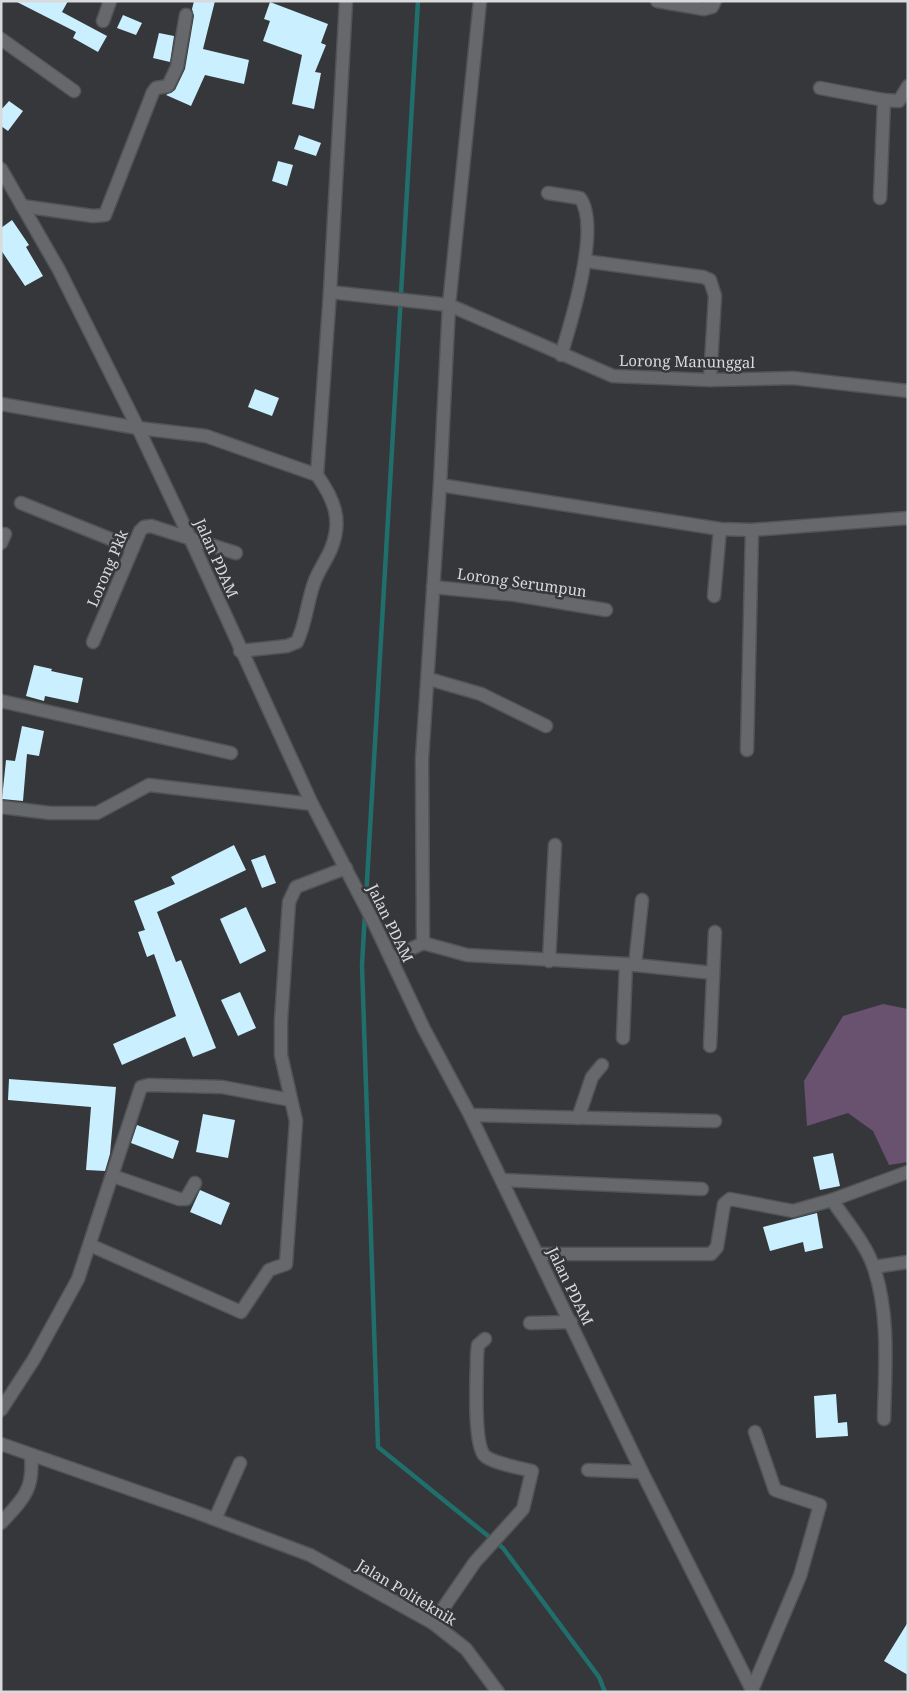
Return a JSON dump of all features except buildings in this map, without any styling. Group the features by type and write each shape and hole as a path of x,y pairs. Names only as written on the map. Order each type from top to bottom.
{"street":[{"path":"102,21 110,1"},
{"path":"317,475 330,292 346,1"},
{"path":"423,943 422,759 434,587 449,305 480,1"},
{"path":"657,1 704,10 712,7 715,1"},
{"path":"22,206 93,216 105,215 153,92 156,88 168,86 177,66 186,15"},
{"path":"1,39 74,91"},
{"path":"820,88 899,101 908,86"},
{"path":"880,198 884,100"},
{"name":"Jalan PDAM","path":"1,169 59,270 138,428 192,540 240,651 312,804 392,959 424,1029 470,1115 642,1472 752,1691"},
{"path":"548,193 577,196 583,201 587,228 585,261 561,355"},
{"path":"585,261 703,277 710,280 715,296 710,380"},
{"name":"Lorong Manunggal","path":"330,292 449,305 613,376 710,380 793,378 908,391"},
{"path":"1,404 138,428 206,436 317,475 331,494 337,510 337,524 331,549 314,583 304,628 297,642 287,646 240,651"},
{"path":"440,485 720,529 752,530 908,518"},
{"path":"21,503 133,548"},
{"name":"Lorong Pkk","path":"92,642 140,531 146,526 192,540"},
{"path":"714,596 720,529"},
{"path":"747,750 752,530"},
{"path":"192,540 236,553"},
{"name":"Lorong Serumpun","path":"434,587 516,595 606,610"},
{"path":"428,679 481,694 546,726"},
{"path":"1,700 231,752"},
{"path":"1,808 50,813 97,813 149,785 312,804"},
{"path":"549,961 555,845"},
{"path":"90,1245 242,1312 269,1270 286,1264 295,1116 281,1055 283,982 291,896 296,887 346,868"},
{"path":"623,1038 631,964 642,900"},
{"path":"710,1046 715,932"},
{"path":"392,959 423,943 467,955 631,964 713,973"},
{"path":"578,1118 592,1077 602,1065"},
{"path":"1,1410 34,1359 78,1279 139,1092 144,1085 222,1087 291,1100"},
{"path":"470,1115 716,1121"},
{"path":"538,1254 707,1255 717,1247 722,1211 724,1204 730,1199 787,1211 832,1200 908,1172"},
{"path":"113,1176 179,1200 186,1199 195,1183"},
{"path":"502,1180 702,1189"},
{"path":"832,1200 859,1239 874,1267 885,1321 884,1419"},
{"path":"874,1267 908,1262"},
{"path":"530,1323 571,1322"},
{"path":"433,1623 475,1562 525,1506 532,1471 490,1459 482,1450 476,1423 477,1355 478,1345 484,1339"},
{"path":"752,1691 800,1576 820,1505 775,1490 755,1432"},
{"name":"Jalan Politeknik","path":"1,1444 215,1519 310,1555 433,1623 466,1649 498,1692"},
{"path":"1,1523 30,1487 33,1477 31,1455"},
{"path":"215,1519 240,1463"},
{"path":"588,1470 642,1472"}],"shaded area":[{"path":"883,1004 908,1009 908,1162 889,1165 873,1131 848,1113 807,1126 804,1081 843,1016"}],"waterway":[{"path":"366,898 418,1"},
{"path":"365,913 362,965 378,1447 503,1548 599,1677 605,1692"}]}
